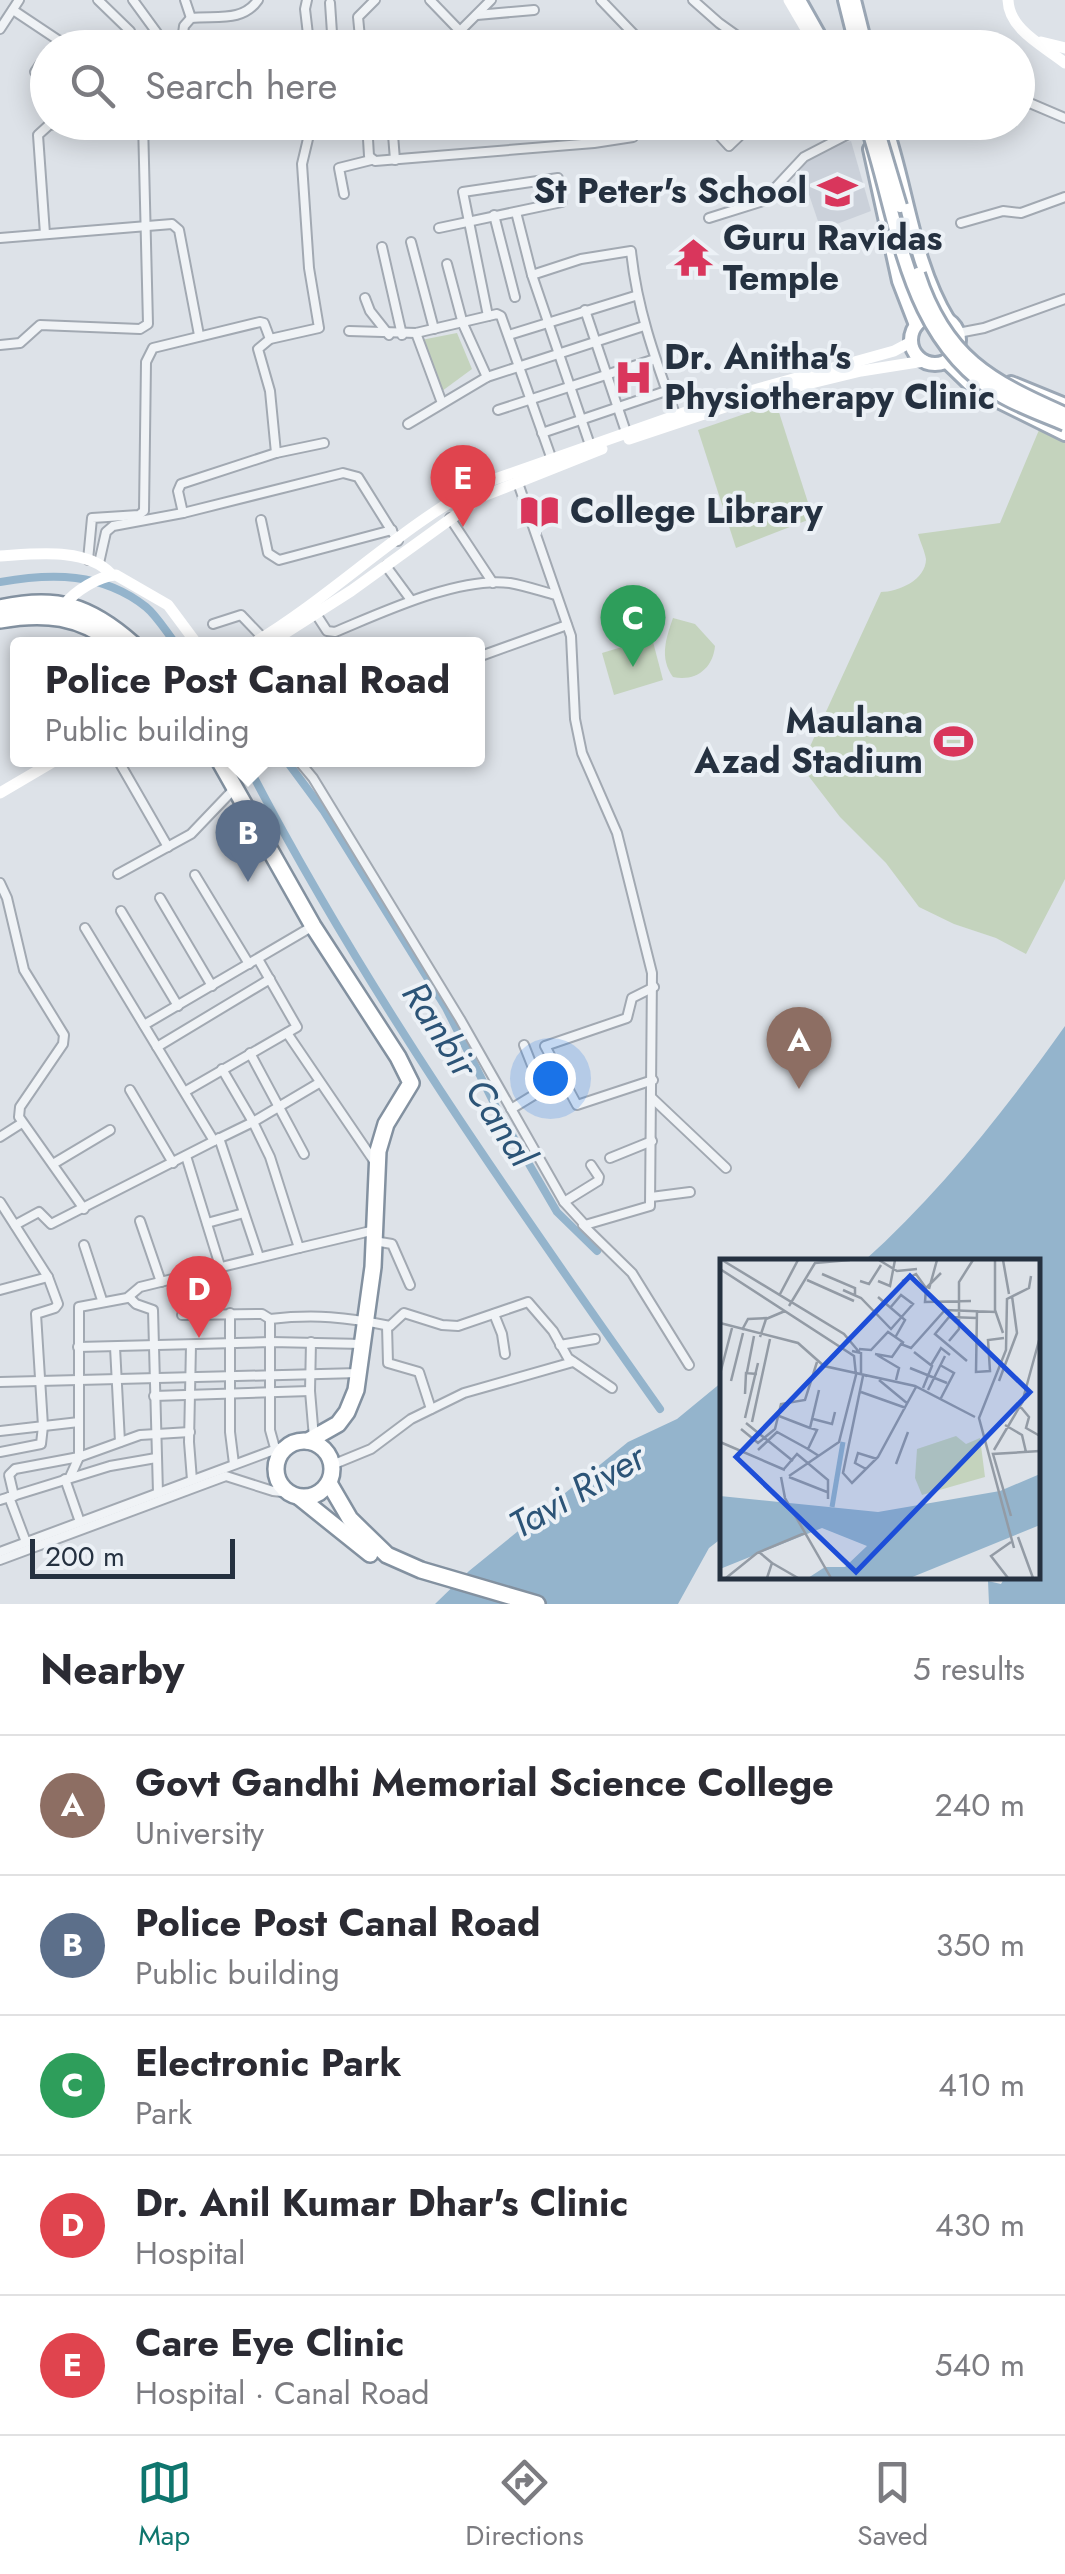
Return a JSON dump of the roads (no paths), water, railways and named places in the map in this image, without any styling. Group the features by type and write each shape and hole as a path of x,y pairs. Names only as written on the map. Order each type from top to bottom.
{"highway":[{"path":"0,605 65,604 95,615 124,637"},
{"path":"0,620 37,614 62,617 106,637"},
{"path":"223,767 314,926 410,1078 410,1088 386,1124 377,1165 378,1323 363,1344 352,1403 332,1429 311,1440 282,1446 276,1469 278,1479 375,1559 409,1575 432,1577 537,1604"},
{"path":"332,1429 329,1483 350,1519 370,1541 432,1577 506,1604"},
{"path":"311,1440 331,1460"},
{"path":"295,1495 311,1496 329,1483"}],"main road":[{"path":"789,0 806,30"},
{"path":"799,0 816,30"},
{"path":"808,0 825,30"},
{"path":"845,0 852,30"},
{"path":"854,0 862,30"},
{"path":"1008,0 1008,9 1023,30"},
{"path":"1035,38 1065,63"},
{"path":"1041,42 1065,48"},
{"path":"873,140 899,281 916,325 911,342 924,361"},
{"path":"874,140 904,260 928,324 962,365 982,382 1004,397 1065,424"},
{"path":"878,140 889,163 912,257 934,314 951,340 987,376 1065,414"},
{"path":"882,140 897,160 920,254 938,304 958,337 1012,383 1065,406"},
{"path":"916,325 932,316 948,320"},
{"path":"268,637 395,536 464,494 626,432 752,397 861,370 946,361 955,353 958,337"},
{"path":"271,637 316,614 481,497 517,480 754,390 894,351 911,342"},
{"path":"946,361 976,390 1065,434"},
{"path":"0,556 48,554 94,562 107,576 130,580 168,606 192,637"},
{"path":"65,604 107,576"},
{"path":"0,794 44,767"}],"street":[{"path":"0,29 19,0"},
{"path":"98,0 129,30"},
{"path":"132,0 154,30"},
{"path":"185,0 191,18"},
{"path":"184,30 191,18 238,16 258,0"},
{"path":"307,0 307,30"},
{"path":"359,30 358,17 375,0"},
{"path":"430,0 453,30"},
{"path":"440,10 451,0"},
{"path":"467,30 491,0"},
{"path":"602,0 630,30"},
{"path":"694,0 728,30"},
{"path":"330,3 332,30"},
{"path":"13,10 34,30"},
{"path":"477,15 534,10"},
{"path":"1035,105 1065,118"},
{"path":"38,140 45,234"},
{"path":"0,345 20,343 44,324 145,327 149,319 144,140"},
{"path":"276,452 270,392 258,356 260,346 270,338 319,328 309,268 302,164 308,140"},
{"path":"369,140 371,160"},
{"path":"393,140 395,160"},
{"path":"344,194 339,168 371,160 616,140"},
{"path":"709,218 761,202 804,157 838,140"},
{"path":"488,316 464,191 558,178"},
{"path":"961,223 1003,211 1020,213 1065,197"},
{"path":"439,228 562,202"},
{"path":"516,212 532,275 590,445"},
{"path":"494,214 515,297"},
{"path":"0,238 166,222 179,230 199,335"},
{"path":"411,242 434,329"},
{"path":"382,247 402,334"},
{"path":"532,275 580,258 631,251 644,326 677,420"},
{"path":"446,264 463,324 487,378"},
{"path":"509,334 636,296"},
{"path":"366,298 368,308 390,334"},
{"path":"958,337 1065,299"},
{"path":"586,310 626,432"},
{"path":"349,332 416,334 502,316 551,458"},
{"path":"94,562 92,518 138,515 144,511 148,354 159,345 260,322 270,338"},
{"path":"408,424 487,378 644,326"},
{"path":"416,334 442,403"},
{"path":"498,410 655,359"},
{"path":"542,432 666,390"},
{"path":"183,513 178,491 182,484 276,452 324,443"},
{"path":"94,562 106,532 113,526 183,513 343,473 353,474 395,536 278,560 268,553 261,520"},
{"path":"517,480 567,625 582,754 617,833 654,988 651,1205 583,1225"},
{"path":"450,518 493,583"},
{"path":"386,566 410,600"},
{"path":"316,614 327,631 334,632 410,600 493,583 556,595"},
{"path":"213,624 241,615 257,637"},
{"path":"485,655 567,625"},
{"path":"122,767 168,846"},
{"path":"303,767 450,1003 564,1202 632,1273 689,1365"},
{"path":"118,874 200,828 234,789"},
{"path":"186,1091 295,1029 296,1022 195,875"},
{"path":"0,882 21,964 63,1030 64,1040 19,1110 22,1122 84,1209"},
{"path":"160,898 212,986"},
{"path":"121,911 178,1006"},
{"path":"144,1025 314,926"},
{"path":"85,928 216,1140 259,1257"},
{"path":"157,1047 270,980"},
{"path":"653,1080 577,1106 545,1046 627,1018 632,998 654,988"},
{"path":"287,1034 377,1165"},
{"path":"511,1109 534,1095 539,1083 524,1045"},
{"path":"250,1053 304,1154"},
{"path":"222,1069 254,1122 299,1248"},
{"path":"15,1225 39,1212 51,1224 84,1209 254,1122 319,1083"},
{"path":"130,1090 173,1163"},
{"path":"652,1098 726,1168"},
{"path":"0,1137 22,1122"},
{"path":"53,1164 110,1130"},
{"path":"610,1158 652,1140"},
{"path":"186,1156 220,1266"},
{"path":"564,1202 598,1181 591,1165"},
{"path":"652,1197 690,1192"},
{"path":"0,1202 48,1276 58,1306 36,1314 44,1426 40,1446 0,1452"},
{"path":"207,1223 244,1212"},
{"path":"140,1221 161,1282"},
{"path":"80,1522 68,1478 79,1457 79,1307 129,1297 140,1287 259,1257 299,1248 380,1239 410,1284"},
{"path":"84,1244 102,1300"},
{"path":"0,1290 48,1276"},
{"path":"129,1297 153,1310 158,1493"},
{"path":"182,1315 262,1314 270,1319 308,1314 394,1324 404,1313 448,1326 464,1325 528,1302 573,1362 612,1388"},
{"path":"230,1313 234,1464"},
{"path":"494,1314 505,1354"},
{"path":"0,1556 26,1542 282,1446 270,1430 270,1319"},
{"path":"378,1323 388,1364 421,1374 430,1409"},
{"path":"560,1345 595,1339"},
{"path":"311,1342 311,1440"},
{"path":"78,1347 363,1344"},
{"path":"191,1345 192,1480"},
{"path":"115,1347 120,1442"},
{"path":"331,1460 371,1449 430,1409 464,1393 573,1362"},
{"path":"0,1382 360,1373"},
{"path":"154,1396 310,1392"},
{"path":"0,1431 79,1422"},
{"path":"26,1542 8,1498 10,1475 15,1470 79,1457 156,1434 190,1432"},
{"path":"8,1498 68,1478 156,1458"},
{"path":"0,1556 226,1476 295,1495"}],"water":[{"path":"1065,1026 1065,1604 989,1604 988,1581 1001,1584 1004,1579 1040,1579 1040,1259 866,1259 971,1149"},
{"name":"Tavi River","path":"720,1384 720,1540 709,1548 678,1604 435,1604 469,1571 628,1442 677,1419"}],"waterway":[{"name":"Ranbir Canal","path":"0,582 38,577 94,581 146,607 171,637"},
{"name":"Ranbir Canal","path":"249,767 338,928 389,1010 495,1172 660,1409"},
{"name":"Ranbir Canal","path":"291,767 323,810 446,1008 498,1111 557,1212 597,1251"}],"place":[{"name":"St Peter's School","path":"837,191"},
{"name":"Guru Ravidas Temple","path":"693,258"},
{"name":"Dr. Anitha's Physiotherapy Clinic","path":"634,377"},
{"name":"College Library","path":"540,511"},
{"name":"Care Eye Clinic","path":"463,527"},
{"name":"Electronic Park","path":"633,667"},
{"name":"Maulana Azad Stadium","path":"953,741"},
{"name":"Police Post Canal Road","path":"248,882"},
{"name":"Govt Gandhi Memorial Science College","path":"799,1089"},
{"name":"Dr. Anil Kumar Dhar's Clinic","path":"199,1338"}]}
